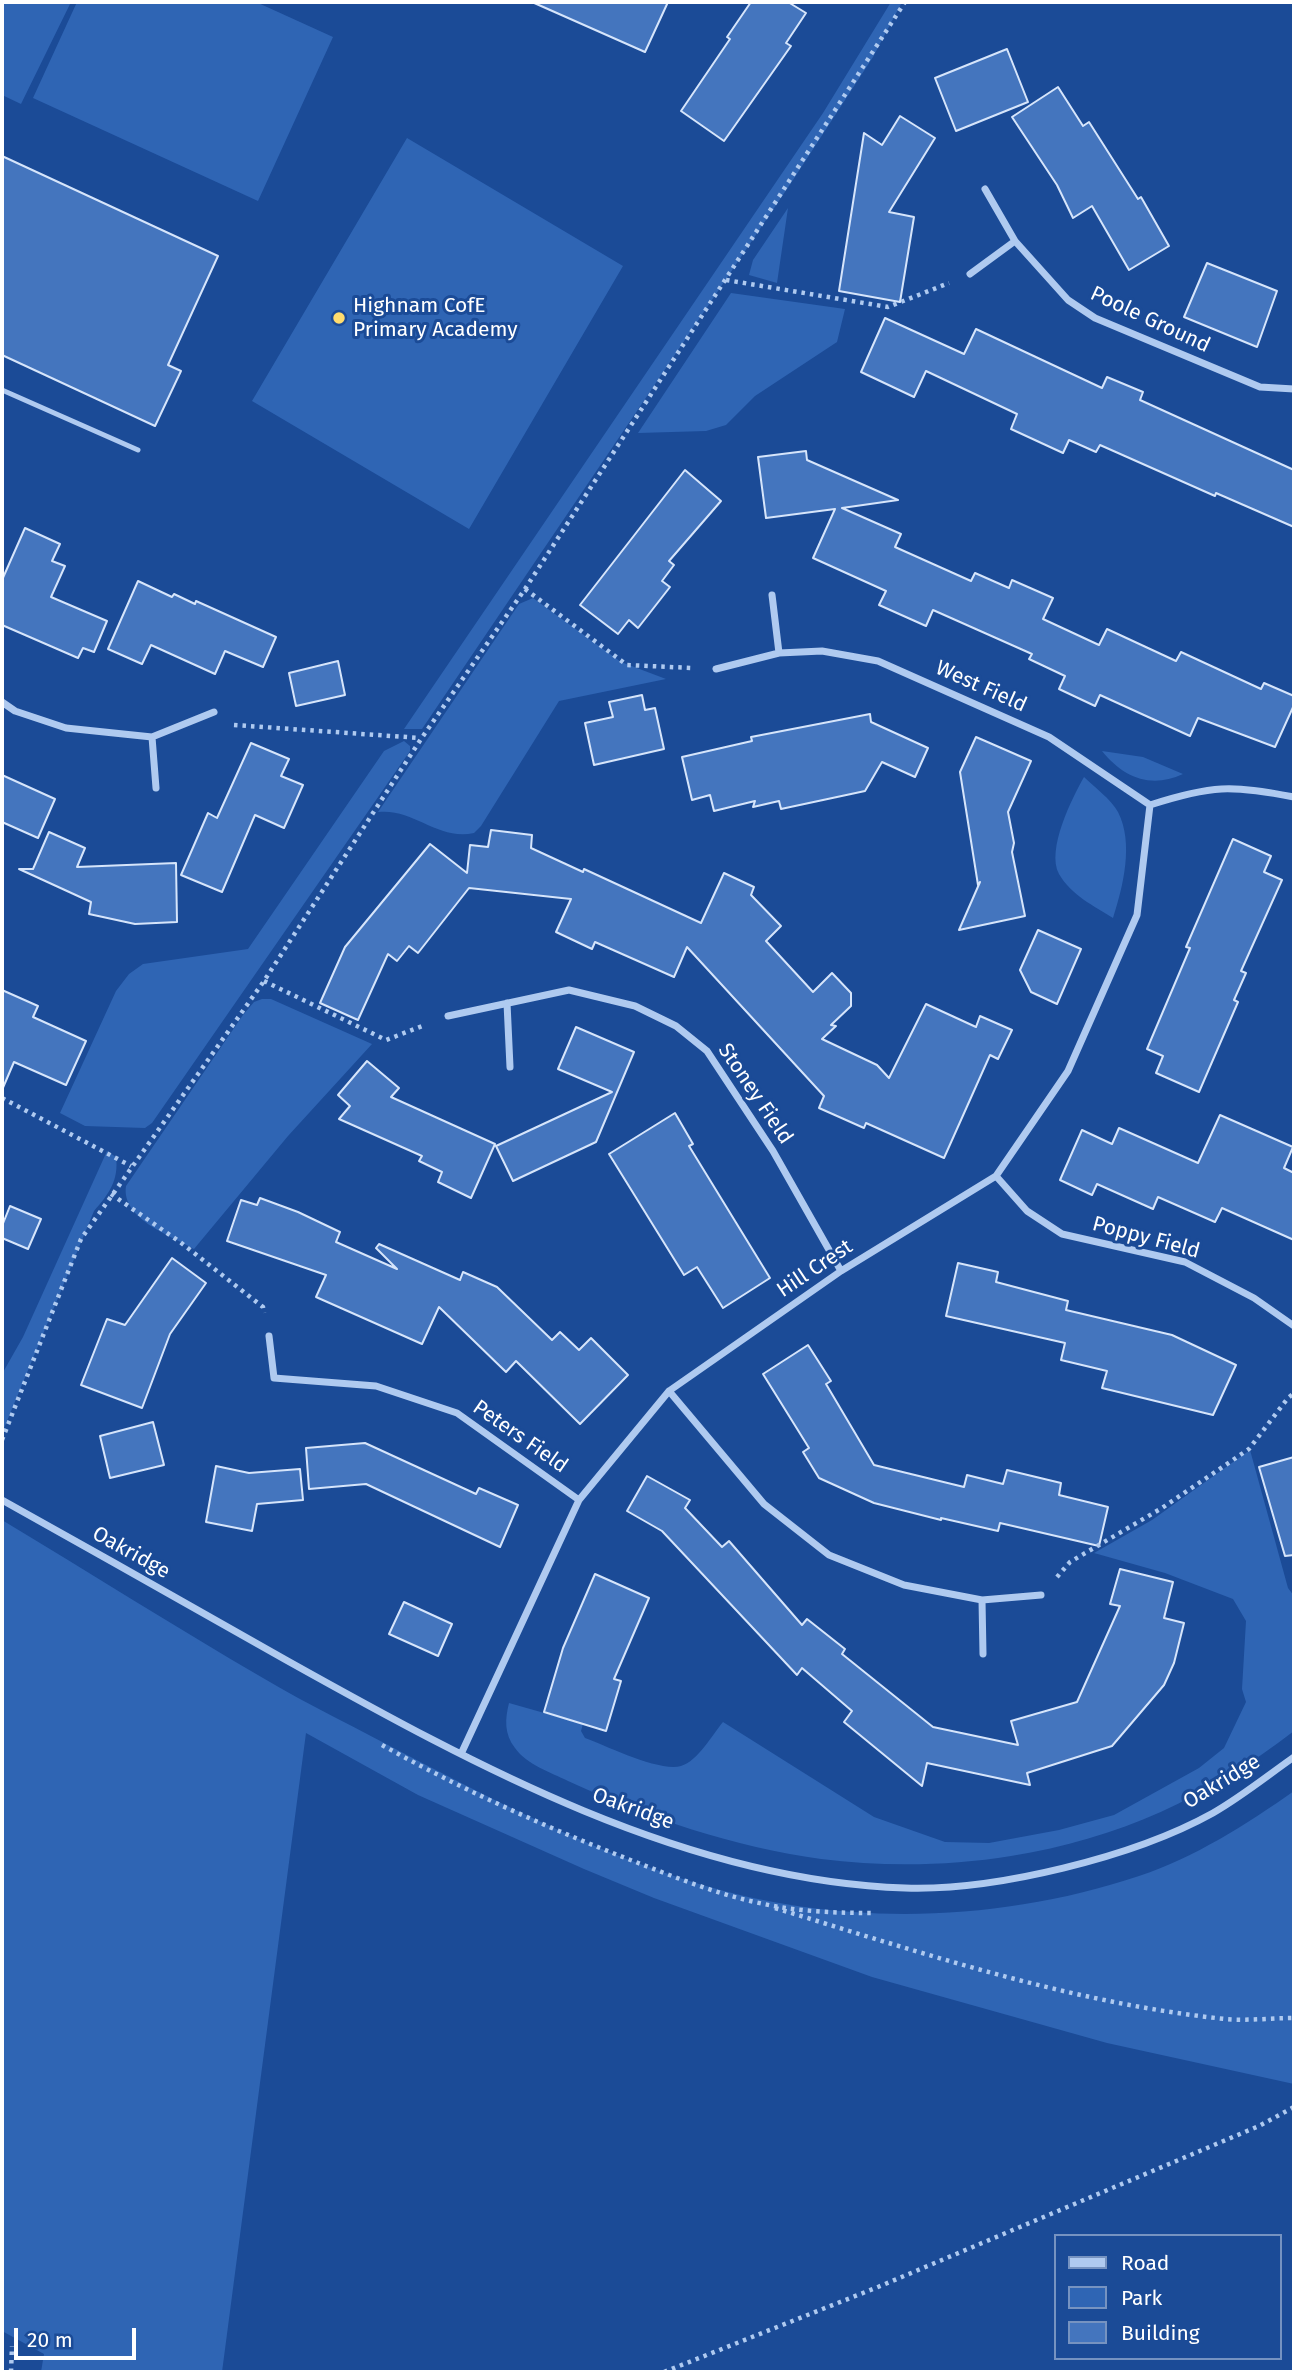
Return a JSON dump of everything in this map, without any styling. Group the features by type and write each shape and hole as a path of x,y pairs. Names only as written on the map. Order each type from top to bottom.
{"street":[{"name":"Poole Ground","path":"985,189 1015,241 1068,300 1095,318 1260,387 1294,389"},
{"path":"970,274 1015,241"},
{"path":"772,594 779,653"},
{"name":"West Field","path":"716,669 779,653 822,651 878,661 1049,737 1150,805"},
{"path":"2,702 15,711 66,728 152,737 214,712"},
{"path":"152,737 156,788"},
{"path":"1150,805 1199,789 1238,787 1294,797"},
{"name":"Hill Crest","path":"460,1754 579,1500 669,1391 841,1271 996,1176 1068,1072 1137,915 1150,805"},
{"name":"Stoney Field","path":"448,1016 569,990 635,1006 676,1027 707,1051 773,1152 841,1271"},
{"path":"507,1003 510,1067"},
{"name":"Poppy Field","path":"996,1176 1027,1210 1062,1234 1185,1262 1254,1298 1294,1326"},
{"name":"Peters Field","path":"269,1336 274,1378 376,1386 457,1413 579,1500"},
{"path":"669,1391 764,1504 829,1555 904,1585 982,1600 1041,1595"},
{"name":"Oakridge","path":"2,1500 369,1706 460,1754 617,1825 766,1871 906,1888 1012,1879 1118,1853 1212,1814 1294,1757"},
{"path":"982,1600 983,1654"}],"lane":[{"path":"2,390 138,450"}],"path":[{"path":"2,1440 81,1239 264,981 421,738 525,589 905,2"},
{"path":"726,280 888,307 970,274"},
{"path":"525,589 627,665 716,669"},
{"path":"214,712 225,724 421,738"},
{"path":"264,981 386,1040 448,1016"},
{"path":"2,1098 131,1166"},
{"path":"111,1194 180,1242 263,1307 269,1336"},
{"path":"1041,1595 1070,1562 1162,1508 1249,1449 1294,1393"},
{"path":"372,1739 432,1773 547,1828 680,1880 970,1968 1101,1998 1227,2019 1294,2018"},
{"path":"764,1904 838,1913 888,1913"},
{"path":"664,2372 878,2287 1259,2126 1294,2107"},
{"path":"11,2372 12,2346"}],"green space":[{"path":"2,2 71,2 21,104 2,95"},
{"path":"77,2 256,2 333,37 258,201 33,98"},
{"path":"891,2 902,2 873,57 791,183 422,729 404,729 823,113"},
{"path":"407,138 623,266 469,529 252,401"},
{"path":"788,208 777,283 749,275 753,260"},
{"path":"731,293 845,309 837,342 755,396 726,425 706,431 638,433"},
{"path":"533,598 621,662 666,679 559,701 474,833 449,833 403,815 378,812 519,604"},
{"path":"404,741 410,746 410,751 152,1123 145,1128 85,1126 60,1113 116,991 129,974 143,964 248,949 384,751"},
{"path":"1102,751 1143,757 1183,774 1160,781 1139,778 1119,768"},
{"path":"1084,777 1111,802 1123,824 1125,865 1113,918 1070,888 1059,874 1056,864 1062,824"},
{"path":"271,999 372,1044 288,1136 194,1249 139,1217 131,1208 126,1186 243,1015 254,1002"},
{"path":"107,1151 116,1157 114,1180 94,1211 2,1433 2,1374 23,1337"},
{"path":"1250,1450 1288,1588 1294,1596 1294,1731 1229,1776 1161,1812 1088,1839 1011,1856 940,1863 845,1862 756,1847 660,1819 532,1764 511,1743 506,1721 509,1703 583,1724 581,1731 585,1738 647,1762 671,1767 681,1766 693,1759 723,1722 874,1817 945,1842 989,1843 1059,1830 1114,1815 1199,1768 1224,1748 1246,1702 1242,1689 1246,1621 1233,1599 1165,1573 1094,1553 1152,1520"},
{"path":"2,1520 281,1688 478,1791 624,1858 699,1884 753,1898 808,1908 863,1913 975,1911 1031,1903 1085,1892 1160,1869 1220,1839 1294,1791 1294,2084 1107,2043 872,1977 654,1898 584,1869 418,1795 306,1733 222,2372 41,2372 44,2354 2,2331"}],"building":[{"path":"532,2 668,2 645,52"},
{"path":"751,2 788,2 806,13 786,43 791,46 724,141 681,111 730,39 727,37"},
{"path":"1007,49 1028,102 956,131 935,78"},
{"path":"1058,87 1083,126 1089,122 1138,199 1141,197 1169,246 1129,270 1092,206 1073,218 1057,185 1012,117"},
{"path":"900,116 935,138 889,212 914,217 900,302 839,291 864,133 882,145"},
{"path":"2,156 218,256 168,365 181,371 155,426 2,355"},
{"path":"1207,263 1277,291 1257,347 1184,317"},
{"path":"885,318 964,354 976,329 1102,388 1107,377 1143,392 1140,400 1294,470 1294,527 1216,493 1215,496 1100,445 1096,452 1069,440 1063,453 1011,429 1017,414 926,371 914,397 861,372"},
{"path":"806,451 807,460 898,500 842,508 901,534 895,547 971,581 975,573 1009,588 1012,580 1053,598 1043,619 1099,645 1107,629 1176,661 1181,652 1261,689 1264,683 1294,696 1294,705 1275,747 1198,718 1190,736 1100,695 1095,706 1059,689 1065,676 1029,659 1032,654 933,610 926,626 879,605 886,591 813,558 835,509 766,518 758,457"},
{"path":"685,470 721,501 669,561 674,565 662,581 670,587 638,628 629,620 618,634 580,605"},
{"path":"25,528 60,544 52,561 65,566 51,597 107,621 94,652 83,648 78,658 2,625 2,580"},
{"path":"138,581 172,597 174,594 195,604 196,601 276,637 263,667 225,651 215,674 151,645 142,664 108,649"},
{"path":"338,661 345,695 296,706 289,673"},
{"path":"642,695 645,710 655,708 664,749 594,765 585,723 613,717 609,702"},
{"path":"870,714 871,722 928,748 915,777 882,762 865,791 781,809 779,801 753,807 755,801 714,811 710,795 692,800 682,757 752,741 751,737"},
{"path":"976,737 1031,761 1008,812 1014,843 1012,852 1025,916 959,930 980,882 978,885 960,772"},
{"path":"251,743 289,759 281,776 303,785 284,828 255,815 222,892 181,875 208,813 217,818"},
{"path":"2,775 55,799 38,838 2,822"},
{"path":"491,830 532,835 531,848 583,872 584,869 701,923 724,873 754,887 751,895 781,926 766,941 813,992 832,973 851,993 851,1006 831,1025 836,1026 822,1039 877,1065 889,1078 926,1004 976,1027 980,1016 1012,1030 998,1059 990,1055 944,1158 866,1123 864,1128 819,1108 824,1096 687,947 674,977 595,942 592,949 556,932 571,899 469,888 418,953 409,946 397,961 388,954 358,1020 320,1003 345,947 430,844 467,873 470,845 488,847"},
{"path":"49,832 85,848 77,867 176,863 177,922 135,924 89,914 91,902 19,869 33,869"},
{"path":"1233,839 1271,856 1264,872 1282,880 1241,971 1246,973 1234,1000 1238,1002 1199,1092 1156,1073 1163,1056 1147,1049 1190,948 1186,947"},
{"path":"1038,930 1081,949 1057,1004 1031,992 1020,970"},
{"path":"2,990 38,1006 33,1017 86,1041 66,1085 14,1062 2,1090"},
{"path":"576,1027 634,1052 596,1142 513,1181 496,1146 612,1092 558,1069"},
{"path":"367,1061 399,1088 391,1097 495,1144 471,1198 438,1182 442,1172 419,1161 422,1156 339,1119 350,1106 338,1095"},
{"path":"675,1113 693,1144 689,1146 770,1278 723,1308 697,1267 684,1275 609,1154"},
{"path":"1220,1115 1293,1147 1284,1168 1294,1173 1294,1240 1222,1208 1215,1222 1158,1197 1153,1209 1097,1184 1092,1195 1060,1180 1082,1130 1112,1144 1119,1128 1198,1163"},
{"path":"260,1198 340,1232 336,1242 397,1269 376,1248 379,1244 460,1280 463,1272 497,1287 552,1340 560,1332 579,1350 591,1338 628,1375 580,1424 516,1361 506,1372 439,1307 422,1344 316,1297 326,1275 227,1241 241,1200 257,1205"},
{"path":"10,1206 41,1219 28,1249 2,1238 2,1226"},
{"path":"172,1258 206,1283 170,1334 142,1408 81,1385 107,1319 125,1325"},
{"path":"958,1263 998,1272 996,1282 1068,1301 1066,1310 1172,1335 1236,1365 1213,1415 1102,1388 1107,1371 1061,1360 1065,1343 946,1316"},
{"path":"808,1345 831,1381 826,1384 874,1465 964,1487 967,1475 1003,1484 1007,1470 1061,1483 1059,1495 1108,1507 1099,1546 1000,1523 998,1531 941,1520 874,1503 819,1478 803,1452 809,1448 763,1374"},
{"path":"153,1422 164,1465 110,1478 100,1436"},
{"path":"365,1443 476,1494 479,1488 518,1505 500,1547 366,1484 309,1489 306,1448"},
{"path":"1294,1457 1294,1555 1285,1556 1259,1467"},
{"path":"216,1466 249,1473 300,1469 303,1500 257,1504 252,1531 206,1522"},
{"path":"647,1476 690,1500 685,1508 722,1547 729,1541 802,1625 807,1619 845,1649 842,1654 933,1727 1018,1745 1011,1721 1077,1702 1120,1606 1110,1604 1120,1569 1173,1582 1164,1618 1184,1623 1174,1663 1164,1685 1112,1746 1027,1773 1030,1785 927,1763 922,1786 844,1722 852,1711 802,1668 797,1675 662,1531 627,1511"},
{"path":"595,1574 649,1598 614,1679 621,1681 606,1731 544,1712 563,1648"},
{"path":"404,1602 452,1624 438,1656 389,1634"}],"place":[{"name":"Highnam CofE Primary Academy","path":"339,318"}]}
